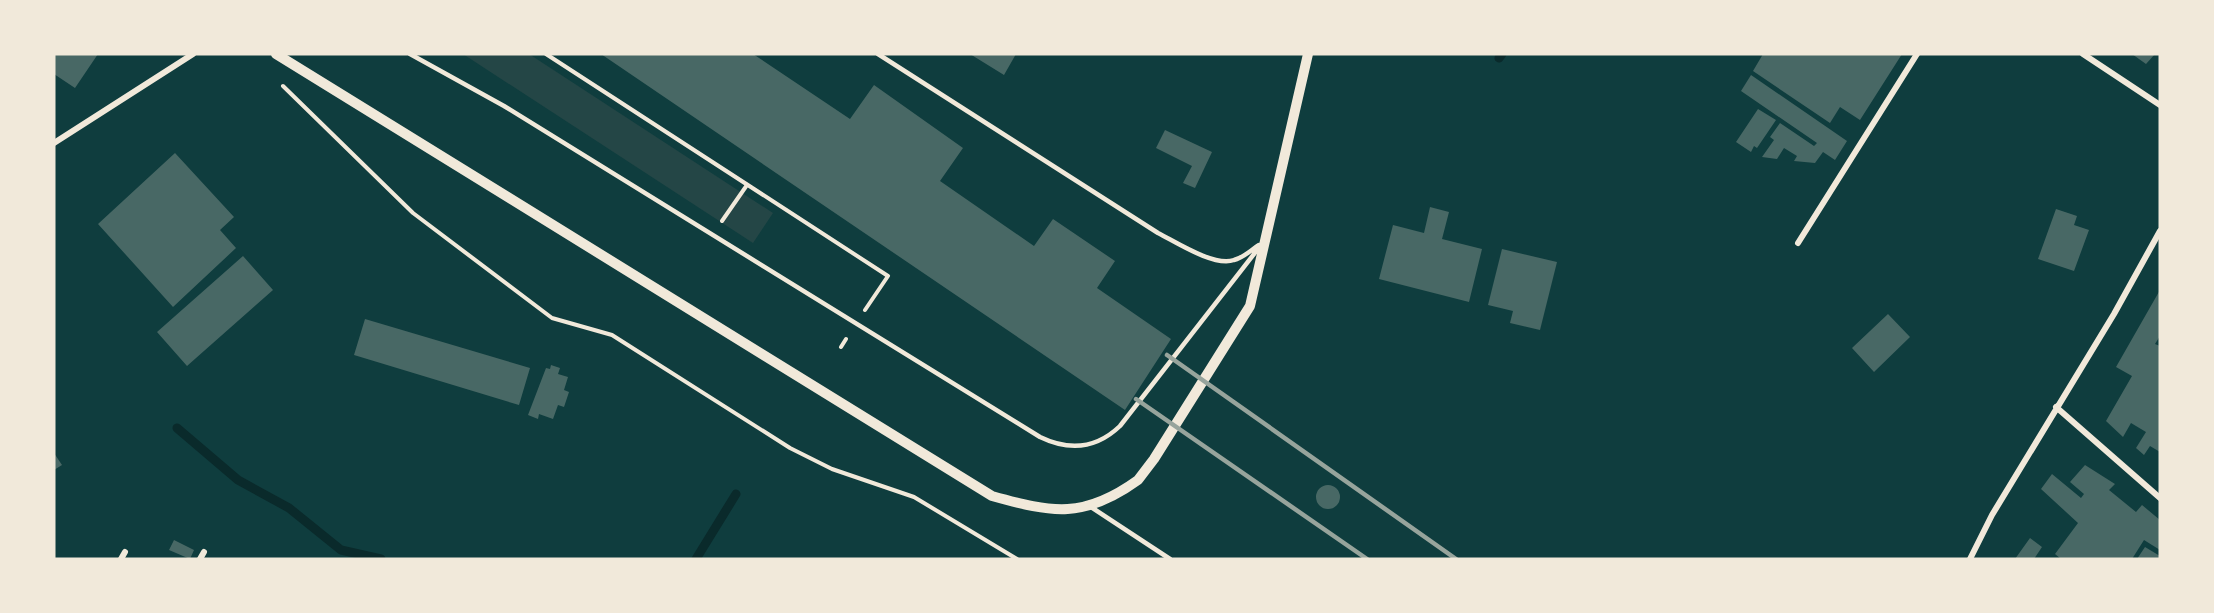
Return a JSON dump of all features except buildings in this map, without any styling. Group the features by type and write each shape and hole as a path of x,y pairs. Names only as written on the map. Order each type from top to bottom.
{"street":[{"path":"54,143 193,54"},
{"path":"276,54 992,496 1036,508 1063,510 1091,507 1117,495 1138,480 1154,459 1243,320 1256,287 1263,243 1308,54"},
{"path":"1798,243 1917,54"},
{"path":"2083,54 2160,105"},
{"path":"1970,559 1992,515 2114,314 2160,231"},
{"path":"2056,407 2160,498"},
{"path":"121,559 125,552"},
{"path":"200,559 204,552"}],"lane":[{"path":"410,54 504,106 854,324 1040,437 1060,446 1085,446 1110,436 1263,243"},
{"path":"878,54 1158,232 1199,254 1217,261 1235,260 1263,243"},
{"path":"1091,507 1170,559"}],"path":[{"path":"546,54 888,276 854,324 841,347"},
{"path":"277,80 413,213 552,318 612,335 790,448 832,469 914,496 1017,559"},
{"path":"712,236 747,184"}],"shaded area":[{"path":"463,54 529,54 773,213 753,243"}],"waterway":[{"path":"1499,58 1502,54"},
{"path":"177,428 238,480 289,508 341,550 381,559"},
{"path":"696,559 736,494"}],"railway":[{"path":"1167,355 1456,559"},
{"path":"1136,399 1367,559"}]}
